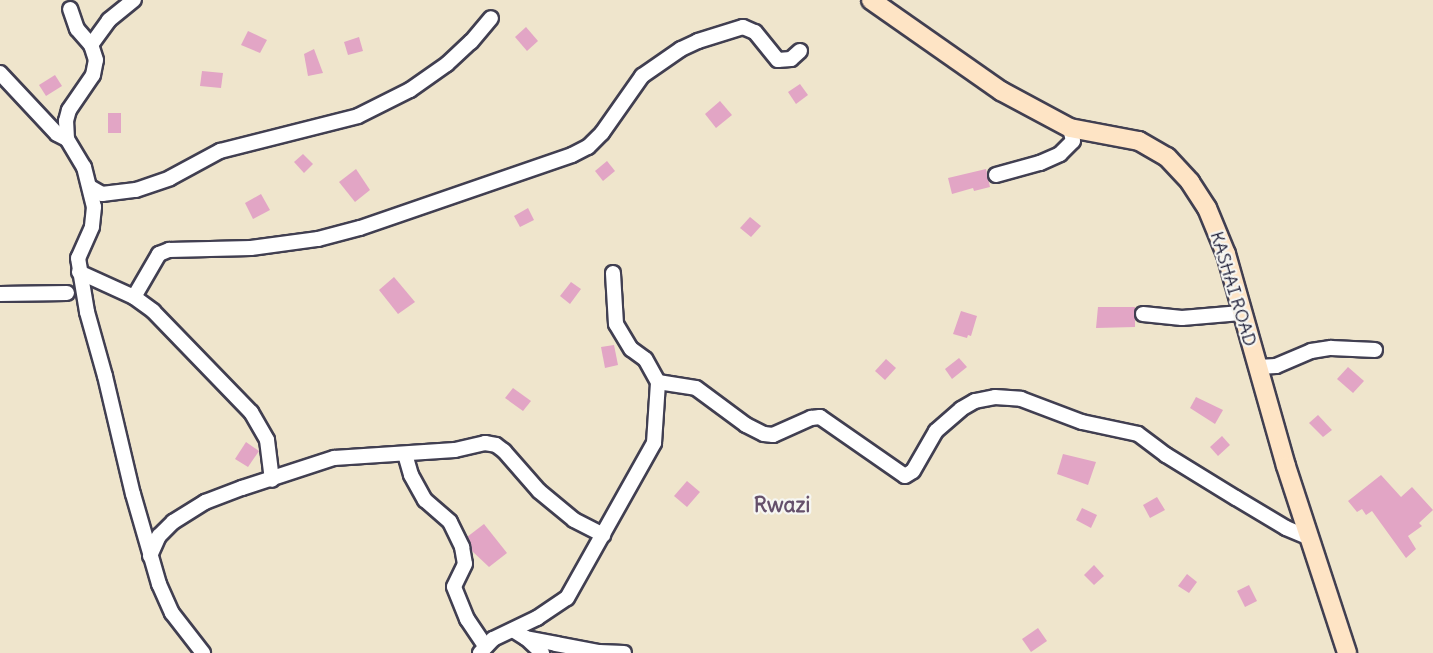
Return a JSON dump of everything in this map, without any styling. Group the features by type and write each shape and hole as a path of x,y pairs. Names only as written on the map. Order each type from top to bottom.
{"street":[{"path":"91,45 109,21 134,0"},
{"name":"KASHAI ROAD","path":"871,0 1001,91 1070,128 1113,134 1139,141 1167,157 1190,182 1207,208 1226,254 1241,313 1347,653"},
{"path":"70,9 77,30 91,45 96,60 93,75 69,110 66,122 67,139 84,167 94,207 92,226 78,258 78,272 150,556 172,613 203,653"},
{"path":"90,187 102,194 136,190 170,178 220,151 358,116 410,90 447,64 471,42 491,18"},
{"path":"134,297 159,254 169,250 251,248 318,239 360,228 572,155 588,147 602,133 642,76 681,49 698,41 743,27 755,32 778,60 791,59 800,51"},
{"path":"0,73 57,134 67,139"},
{"path":"996,175 1040,163 1060,154 1072,141 1070,128"},
{"path":"78,272 134,297 180,336 250,412 267,440 272,480"},
{"path":"405,454 411,475 425,501 450,522 457,534 465,564 454,587 483,650 493,639 555,608 567,598 654,443 658,382 645,359 631,349 616,324 613,273"},
{"path":"0,294 66,293"},
{"path":"1143,314 1182,318 1241,313"},
{"path":"1258,368 1276,366 1311,351 1331,348 1375,350"},
{"path":"658,382 696,388 746,425 764,434 773,435 811,418 820,417 905,476 914,471 936,431 961,409 975,401 995,397 1021,399 1082,422 1138,434 1166,455 1236,498 1286,528 1311,538"},
{"path":"150,556 159,536 190,510 224,494 334,458 455,450 486,443 496,445 555,505 579,524 603,536"},
{"path":"513,630 526,638 542,653"},
{"path":"526,638 599,652 624,653"}],"building":[{"path":"526,27 538,41 527,51 515,37"},
{"path":"248,31 267,40 260,53 241,45"},
{"path":"359,37 363,51 348,55 344,42"},
{"path":"314,49 323,73 308,76 304,54"},
{"path":"202,71 223,73 221,88 200,86"},
{"path":"55,75 62,86 46,96 39,85"},
{"path":"800,84 808,95 796,104 788,92"},
{"path":"720,101 732,115 716,128 705,114"},
{"path":"108,113 121,113 121,133 108,133"},
{"path":"303,154 313,164 304,173 294,162"},
{"path":"607,161 615,171 603,181 595,171"},
{"path":"356,169 370,190 355,202 339,182"},
{"path":"986,169 990,187 974,191 973,188 952,194 948,178"},
{"path":"261,194 270,210 253,219 245,203"},
{"path":"528,208 534,220 520,227 514,216"},
{"path":"750,217 761,226 751,237 740,228"},
{"path":"394,277 415,302 398,314 379,290"},
{"path":"571,282 581,289 570,304 560,296"},
{"path":"1098,307 1135,307 1135,327 1096,328"},
{"path":"961,311 977,316 971,336 968,335 967,338 953,334"},
{"path":"614,345 618,365 605,368 601,347"},
{"path":"959,358 967,367 952,379 945,369"},
{"path":"886,359 896,368 885,380 875,371"},
{"path":"1348,367 1364,381 1353,393 1337,379"},
{"path":"513,388 531,401 523,411 505,398"},
{"path":"1196,397 1223,410 1215,424 1190,408"},
{"path":"1318,415 1332,430 1323,437 1309,423"},
{"path":"1222,436 1230,445 1218,456 1210,447"},
{"path":"246,442 259,451 248,467 235,459"},
{"path":"1063,454 1096,462 1088,485 1057,474"},
{"path":"1381,475 1401,497 1412,487 1433,510 1419,523 1422,526 1408,536 1416,549 1406,558 1372,511 1366,515 1362,509 1357,512 1348,501"},
{"path":"687,481 700,492 687,507 674,496"},
{"path":"1157,497 1165,510 1150,518 1143,505"},
{"path":"1082,508 1097,515 1091,528 1076,520"},
{"path":"484,524 507,553 489,567 472,551 467,537"},
{"path":"1094,565 1104,576 1094,585 1084,575"},
{"path":"1187,574 1197,582 1189,593 1178,586"},
{"path":"1249,585 1257,601 1245,607 1237,591"},
{"path":"1038,628 1047,641 1031,652 1022,639"}],"district":[{"name":"Rwazi","path":"782,505"}]}
